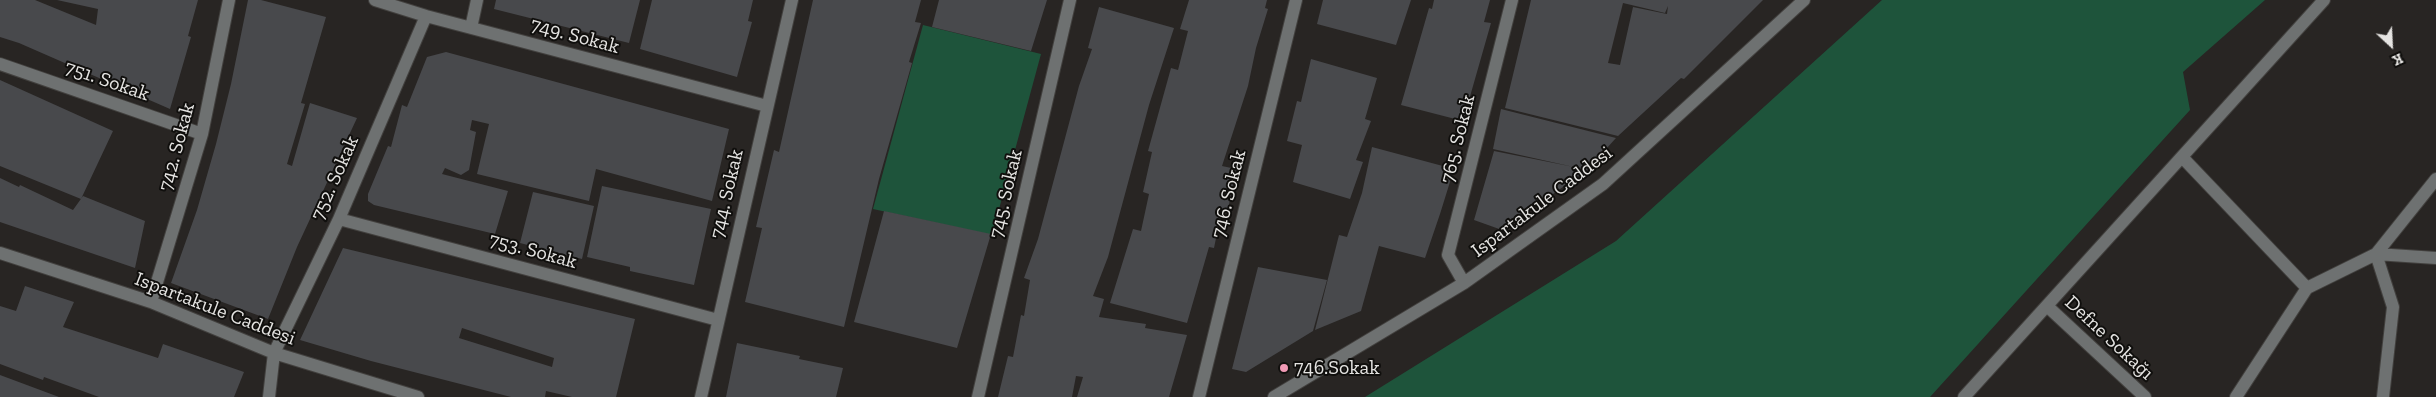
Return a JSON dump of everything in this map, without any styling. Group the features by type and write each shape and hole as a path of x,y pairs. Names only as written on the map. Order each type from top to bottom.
{"street":[{"name":"742. Sokak","path":"151,302 202,134 229,0"},
{"name":"749. Sokak","path":"375,0 470,28 766,106"},
{"path":"470,28 477,0"},
{"name":"744. Sokak","path":"701,397 766,106 792,0"},
{"name":"745. Sokak","path":"978,397 1070,0"},
{"name":"746. Sokak","path":"1199,397 1296,0"},
{"name":"765. Sokak","path":"1464,283 1448,255 1512,0"},
{"name":"Ispartakule Caddesi","path":"1274,397 1464,283 1603,184 1804,0"},
{"path":"1964,397 2324,0"},
{"name":"752. Sokak","path":"269,397 274,353 339,219 426,16"},
{"name":"751. Sokak","path":"0,64 202,134"},
{"path":"2182,157 2306,288"},
{"path":"2236,397 2306,288 2376,254 2436,179"},
{"name":"753. Sokak","path":"339,219 718,320"},
{"name":"Ispartakule Caddesi","path":"0,253 151,302 274,353 418,397"},
{"path":"2376,254 2436,258"},
{"path":"2376,254 2393,307 2383,397"},
{"name":"Defne Sokağı","path":"2047,306 2145,397"}],"green space":[{"path":"1882,0 2265,0 2183,72 2190,110 1930,397 1365,397 1616,241"},
{"path":"923,25 1041,54 992,235 873,209"}],"building":[{"path":"0,0 35,0 96,25 98,9 57,0 198,0 188,36 191,37 170,109 19,43 0,37"},
{"path":"248,0 261,0 326,17 301,103 305,104 287,164 292,166 310,103 357,118 297,247 268,319 171,283 197,210 216,144 231,84"},
{"path":"496,0 640,0 629,43 494,9"},
{"path":"652,0 753,0 748,21 752,22 737,77 640,49"},
{"path":"813,0 921,0 915,22 921,23 909,62 912,63 879,179 844,327 745,302 762,228 756,227 774,150 779,152"},
{"path":"939,0 1047,0 1031,51 932,27"},
{"path":"1189,0 1267,0 1265,8 1268,9 1256,48 1248,86 1222,166 1236,169 1228,210 1222,209 1214,248 1209,247 1187,323 1110,303 1133,229 1141,231 1149,194 1143,192 1152,152 1148,151 1171,68 1178,70 1188,31 1180,29"},
{"path":"1323,0 1411,0 1396,45 1317,24"},
{"path":"1434,0 1490,0 1484,22 1491,23 1463,121 1401,105 1429,8 1432,9"},
{"path":"1531,0 1763,0 1684,79 1681,78 1618,136 1505,108","holes":["1623,3 1665,13 1668,6 1667,14 1633,7 1620,65 1608,63"]},
{"path":"1099,7 1174,28 1149,105 1108,257 1093,296 1104,299 1099,317 1146,324 1145,328 1187,335 1169,397 1077,397 1083,377 1076,376 1072,397 998,397 1008,356 1013,357 1021,315 1024,316 1030,280 1024,278 1038,239 1079,86 1092,49 1088,48"},
{"path":"446,52 729,129 712,201 596,169 589,201 477,174 489,124 472,120 470,130 476,132 469,170 461,175 445,168 442,174 508,191 495,234 374,205 368,201 368,194 388,146 391,147 402,105 407,107 427,57"},
{"path":"1311,59 1377,78 1365,119 1371,121 1356,160 1363,162 1350,199 1293,182 1302,145 1287,141 1297,101 1301,102"},
{"path":"0,80 113,131 81,199 0,166"},
{"path":"1501,109 1616,138 1587,170 1502,230 1474,220 1494,151 1574,167 1493,149"},
{"path":"1372,147 1454,169 1425,258 1379,246 1361,311 1315,330 1339,235 1347,237 1362,193"},
{"path":"0,178 19,187 20,185 73,210 83,196 145,221 135,268 0,222"},
{"path":"602,186 711,209 694,285 630,271 630,267 587,257"},
{"path":"533,192 594,206 582,259 520,243"},
{"path":"884,211 991,234 957,348 854,322"},
{"path":"343,248 635,319 616,397 572,397 546,391 545,397 511,397 371,361 300,340","holes":["462,328 554,358 552,367 459,338"]},
{"path":"1258,267 1327,280 1313,331 1246,372 1232,369"},
{"path":"25,286 74,302 63,327 158,358 163,344 244,372 234,397 99,397 44,377 43,380 0,364 0,306 16,311"},
{"path":"737,343 800,356 799,359 843,368 836,397 726,397"},
{"path":"0,375 59,397 0,397"}],"place":[{"name":"746.Sokak","path":"1284,368"}]}
